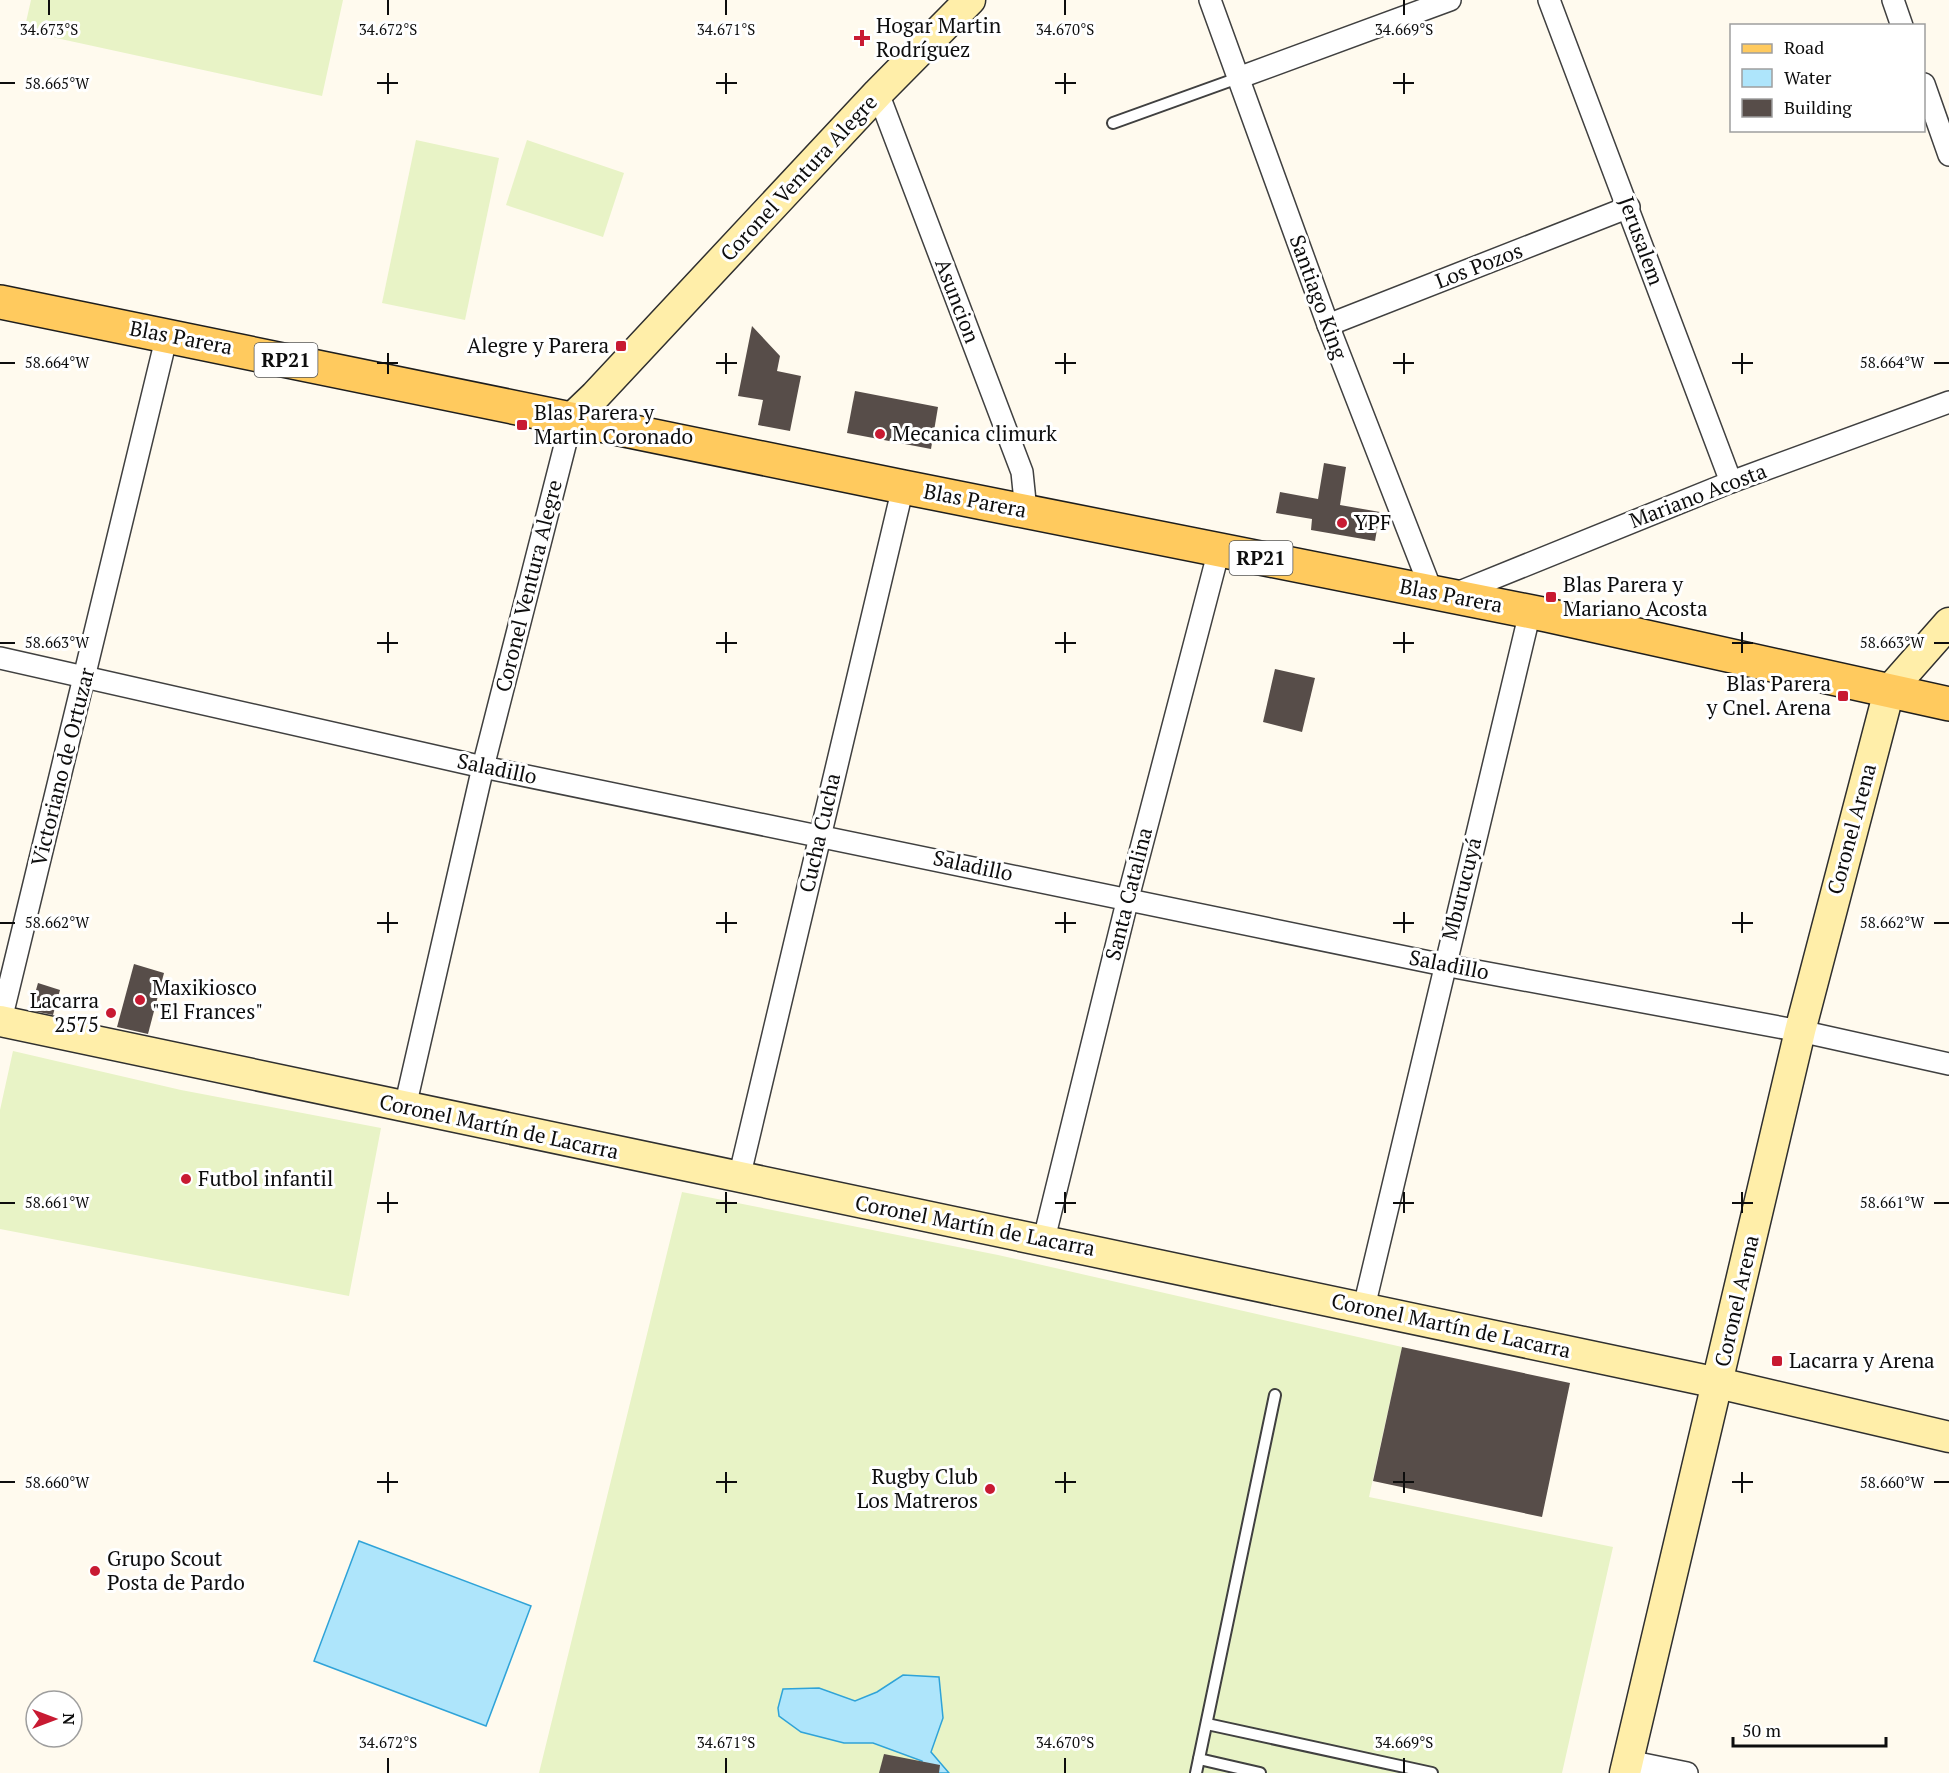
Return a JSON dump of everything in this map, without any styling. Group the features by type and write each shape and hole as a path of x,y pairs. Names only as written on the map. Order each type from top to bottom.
{"main road":[{"name":"Blas Parera","path":"0,302 903,487 1530,612 1949,704"}],"street":[{"name":"Coronel Ventura Alegre","path":"405,1107 483,767 572,418 603,388 878,93 969,0"},
{"name":"Santiago King","path":"1210,0 1328,325 1441,594"},
{"path":"1239,78 1450,0"},
{"name":"Jerusalem","path":"1550,0 1731,482"},
{"path":"1893,0 1901,24"},
{"path":"1925,89 1949,155"},
{"name":"Asuncion","path":"878,93 1022,472 1026,511"},
{"name":"Los Pozos","path":"1328,325 1629,207"},
{"name":"Victoriano de Ortuzar","path":"0,1022 167,336"},
{"name":"Mariano Acosta","path":"1441,594 1731,482 1949,402"},
{"name":"Cucha Cucha","path":"739,1178 903,487"},
{"name":"Santa Catalina","path":"1044,1239 1128,898 1219,550"},
{"name":"Mburucuyá","path":"1364,1307 1530,612"},
{"path":"1889,691 1949,623"},
{"name":"Saladillo","path":"0,658 483,767 820,834 1444,965 1800,1031 1949,1064"},
{"name":"Coronel Arena","path":"1626,1767 1800,1031 1889,691"},
{"name":"Coronel Martín de Lacarra","path":"0,1022 1364,1307 1718,1383 1949,1437"},
{"path":"1626,1767 1687,1773"}],"lane":[{"path":"1113,123 1239,78"},
{"path":"1196,1773 1275,1395"},
{"path":"1207,1724 1432,1773"},
{"path":"1199,1759 1260,1773"}],"green space":[{"path":"31,0 343,0 322,96 24,31"},
{"path":"416,140 499,158 465,320 382,303"},
{"path":"527,140 624,173 603,237 506,205"},
{"name":"Futbol infantil","path":"13,1051 181,1090 381,1128 349,1296 0,1229 0,1110"},
{"name":"Rugby Club Los Matreros","path":"682,1192 998,1255 1402,1347 1369,1497 1613,1547 1562,1773 539,1773"}],"water":[{"path":"359,1541 531,1606 486,1726 314,1661"},
{"path":"903,1675 939,1677 943,1718 931,1752 949,1773 922,1773 922,1761 873,1743 844,1743 801,1732 779,1716 778,1708 783,1689 819,1688 855,1701 877,1692"}],"building":[{"path":"752,326 780,356 777,371 801,376 790,431 758,425 763,400 738,396"},
{"path":"855,391 938,407 931,449 847,433"},
{"path":"1324,463 1346,467 1340,505 1380,512 1375,541 1311,530 1312,519 1276,513 1280,492 1318,499"},
{"path":"1275,669 1315,678 1302,732 1263,722"},
{"name":"Maxikiosco \"El Frances\"","path":"134,964 164,973 148,1034 117,1027"},
{"path":"38,983 60,990 53,1015 34,1011 32,1004"},
{"path":"1402,1347 1570,1383 1542,1517 1373,1481"},
{"path":"884,1754 940,1765 939,1773 879,1773"}],"place":[{"name":"Hogar Martin Rodríguez","path":"862,38"},
{"name":"Alegre y Parera","path":"621,346"},
{"name":"Blas Parera y Martin Coronado","path":"522,425"},
{"name":"Mecanica climurk","path":"880,434"},
{"name":"YPF","path":"1342,523"},
{"name":"Blas Parera y Mariano Acosta","path":"1551,597"},
{"name":"Blas Parera y Cnel. Arena","path":"1843,696"},
{"name":"Maxikiosco \"El Frances\"","path":"140,1000"},
{"name":"Lacarra 2575","path":"111,1013"},
{"name":"Futbol infantil","path":"186,1179"},
{"name":"Lacarra y Arena","path":"1777,1361"},
{"name":"Rugby Club Los Matreros","path":"990,1489"},
{"name":"Grupo Scout Posta de Pardo","path":"95,1571"}]}
